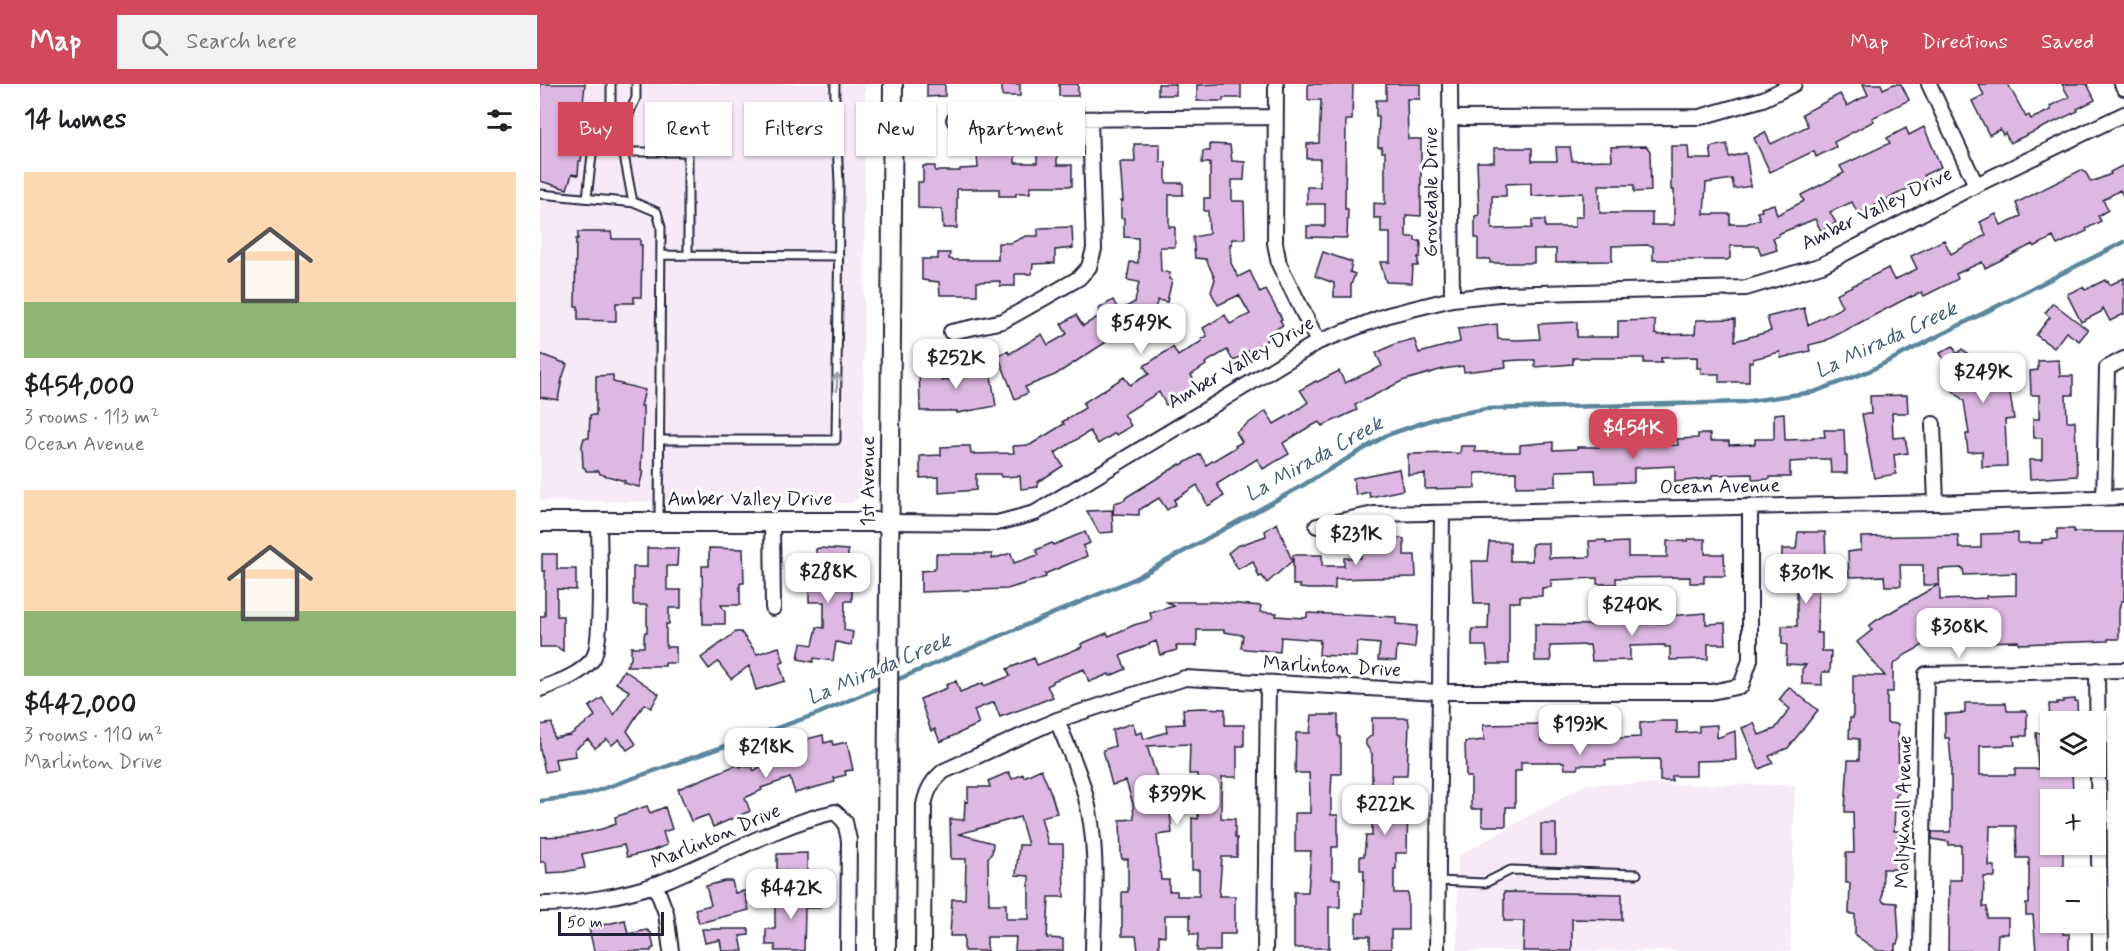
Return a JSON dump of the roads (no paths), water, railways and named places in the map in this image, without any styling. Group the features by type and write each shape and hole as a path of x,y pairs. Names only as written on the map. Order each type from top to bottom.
{"main road":[{"name":"1st Avenue","path":"886,951 893,84"},
{"name":"Amber Valley Drive","path":"540,522 890,522"}],"street":[{"path":"1276,84 1275,243 1279,264 1318,342"},
{"name":"Grovedale Drive","path":"1450,84 1452,299"},
{"path":"1450,118 1700,117 1763,99 1794,84"},
{"path":"1929,84 1976,185"},
{"path":"2122,84 2124,88"},
{"name":"Amber Valley Drive","path":"890,522 997,523 1035,513 1318,342 1388,315 1452,299 1498,294 1746,288 1822,265 1976,185 2124,114"},
{"path":"1085,120 1275,117"},
{"path":"951,332 1003,321 1079,278 1089,267 1094,249 1090,120"},
{"path":"2104,498 2108,368 2124,359"},
{"path":"1933,424 1936,503"},
{"name":"Ocean Avenue","path":"1317,526 1374,514 2124,497"},
{"name":"Marlinton Drive","path":"922,951 924,805 927,789 944,771 1057,720 1185,678 1440,692 1711,692 1741,686 1750,660 1750,506"},
{"path":"1437,951 1442,513"},
{"path":"540,689 570,679 594,658 600,621 599,522"},
{"path":"772,522 773,608"},
{"path":"2100,951 2097,670 2124,670"},
{"name":"Mollyknoll Avenue","path":"1921,951 1926,674 2097,670"},
{"path":"1265,951 1268,683"},
{"path":"1057,720 1085,794 1091,831 1094,879 1093,951"},
{"name":"Marlinton Drive","path":"540,904 607,896 655,884 770,834 834,812 845,822 849,840 848,951"},
{"path":"655,884 666,913 671,951"}],"lane":[{"path":"611,84 611,102"},
{"path":"633,105 636,98 636,84"},
{"path":"660,440 836,440 839,256 835,84"},
{"path":"633,152 688,152 688,255"},
{"path":"587,198 592,156"},
{"path":"624,156 633,203"},
{"path":"540,194 633,203 657,212 661,227 659,522"},
{"path":"661,255 839,256"},
{"path":"1438,881 1485,882 1511,870 1637,874"}],"waterway":[{"name":"La Mirada Creek","path":"894,681 1132,580 1300,487 1387,435 1440,417 1486,409 1743,402 1814,392 1869,371 2124,242"},
{"name":"La Mirada Creek","path":"540,801 585,795 817,714 883,686"}]}
